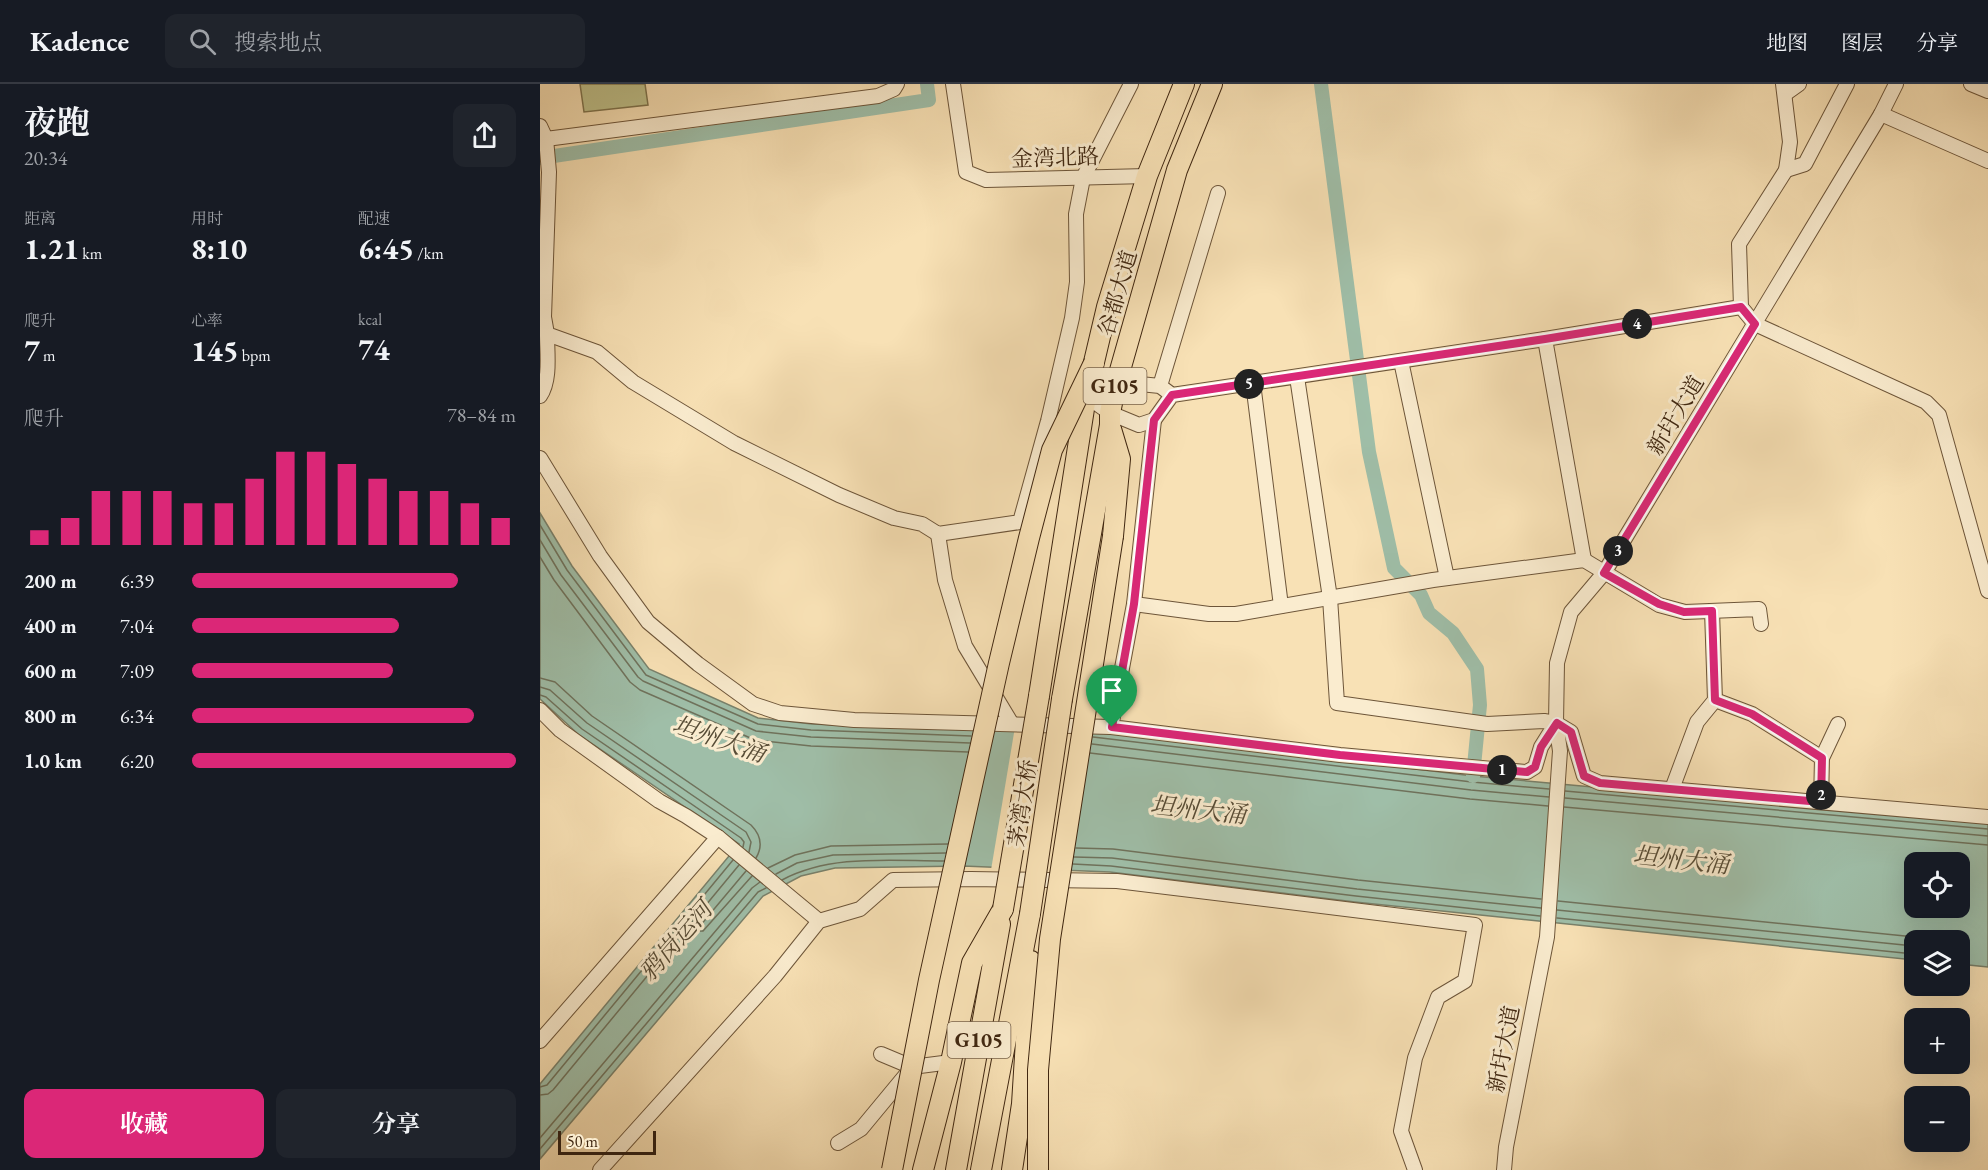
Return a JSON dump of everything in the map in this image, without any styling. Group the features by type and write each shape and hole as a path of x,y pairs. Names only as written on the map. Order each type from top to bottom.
{"highway":[{"name":"谷都大道","path":"1039,696 1086,396 1107,307 1147,176 1184,84"},
{"name":"谷都大道","path":"1062,699 1114,388 1177,170 1212,84"},
{"path":"892,1170 934,958 999,663 1032,527 1052,450 1094,363"},
{"path":"1038,1170 1038,1070 1050,939 1113,536 1120,459 1110,419"},
{"name":"茅湾大桥","path":"1003,909 1039,696"},
{"name":"茅湾大桥","path":"1030,914 1062,699"},
{"path":"923,1170 951,1062 972,963 1003,909"},
{"name":"G105","path":"956,1170 1003,909"},
{"path":"1012,1170 1022,1104 1032,942 1030,914"},
{"name":"G105","path":"981,1170 1030,914"}],"street":[{"path":"546,139 878,96 894,89 897,84"},
{"name":"金湾北路","path":"953,84 966,172 986,180 1147,176"},
{"path":"547,334 597,352 633,382 734,443 839,495 894,518 922,524 938,534 1020,522 1048,421 1072,318 1077,282 1076,214 1083,178 1131,84"},
{"path":"1798,84 1784,89 1790,142 1786,170 1739,244 1741,307 1755,324 1926,402 1939,415 1986,577 1988,591"},
{"path":"1786,170 1805,164 1847,84"},
{"name":"新圩大道","path":"1504,1170 1506,1147 1547,937 1560,751 1557,723 1557,663 1571,612 1604,573 1881,114 1896,84"},
{"path":"1971,84 1988,91"},
{"path":"1881,114 1988,161"},
{"path":"540,126 546,139 549,172 544,317 547,334 547,367 543,392 540,396"},
{"path":"1160,386 1218,193"},
{"path":"1086,396 1140,384 1160,386 1172,395 1741,307"},
{"path":"1545,339 1584,560"},
{"path":"1401,361 1447,578"},
{"path":"1298,377 1330,598 1336,703 1487,724 1544,721 1557,723 1571,732 1584,776 1600,783 1988,817"},
{"path":"1253,383 1281,606"},
{"path":"1112,727 1134,604 1154,420 1172,395"},
{"path":"1086,396 1110,419 1139,425 1154,420"},
{"path":"540,458 600,556 648,622 698,664 753,704 780,713 854,720 1112,727 1340,755 1527,772 1535,767 1541,747 1557,723"},
{"path":"938,534 945,580 965,646 1012,724"},
{"path":"1134,604 1209,614 1236,614 1447,578 1584,560 1659,604 1684,612 1759,609 1761,624"},
{"path":"1672,789 1697,722 1715,700 1712,611"},
{"path":"1715,700 1752,714 1822,758"},
{"path":"540,710 560,730 659,801 686,816 722,841 819,921"},
{"path":"1821,802 1822,758 1838,724"},
{"path":"540,1041 722,841"},
{"path":"600,1170 775,976 819,921 860,909 893,880 971,879 1117,881 1475,925 1465,981 1438,997 1415,1058 1401,1131 1415,1170"},
{"path":"881,1054 912,1067 951,1062"},
{"path":"838,1143 861,1130 912,1067"}],"green space":[{"path":"580,84 645,84 648,105 584,112"}],"water":[{"path":"540,513 572,566 649,669 758,718 812,724 938,729 1105,731 1473,776 1988,823 1988,967 1970,965 1970,930 1904,930 1904,959 1355,902 1110,872 963,866 835,868 801,876 763,896 540,1159 540,1084 739,844 578,734 540,699"}],"pier":[{"path":"1015,727 1081,728 1056,873 991,870"}],"waterway":[{"path":"540,158 929,100 927,84"},
{"path":"1321,84 1369,452 1394,568 1421,595 1429,613 1453,633 1477,669 1480,705 1473,776"}],"route":[{"path":"1741,307 1755,324 1604,573 1659,604 1684,612 1712,611 1715,700 1752,714 1822,758 1821,802 1600,783 1584,776 1571,732 1557,723 1541,747 1535,767 1527,772 1340,755 1112,727 1134,604 1154,420 1172,395 1741,307"}],"water label":[{"name":"坦州大涌","path":"719,739"},
{"name":"坦州大涌","path":"1198,810"},
{"name":"坦州大涌","path":"1681,860"},
{"name":"鸦岗运河","path":"676,941"}]}
